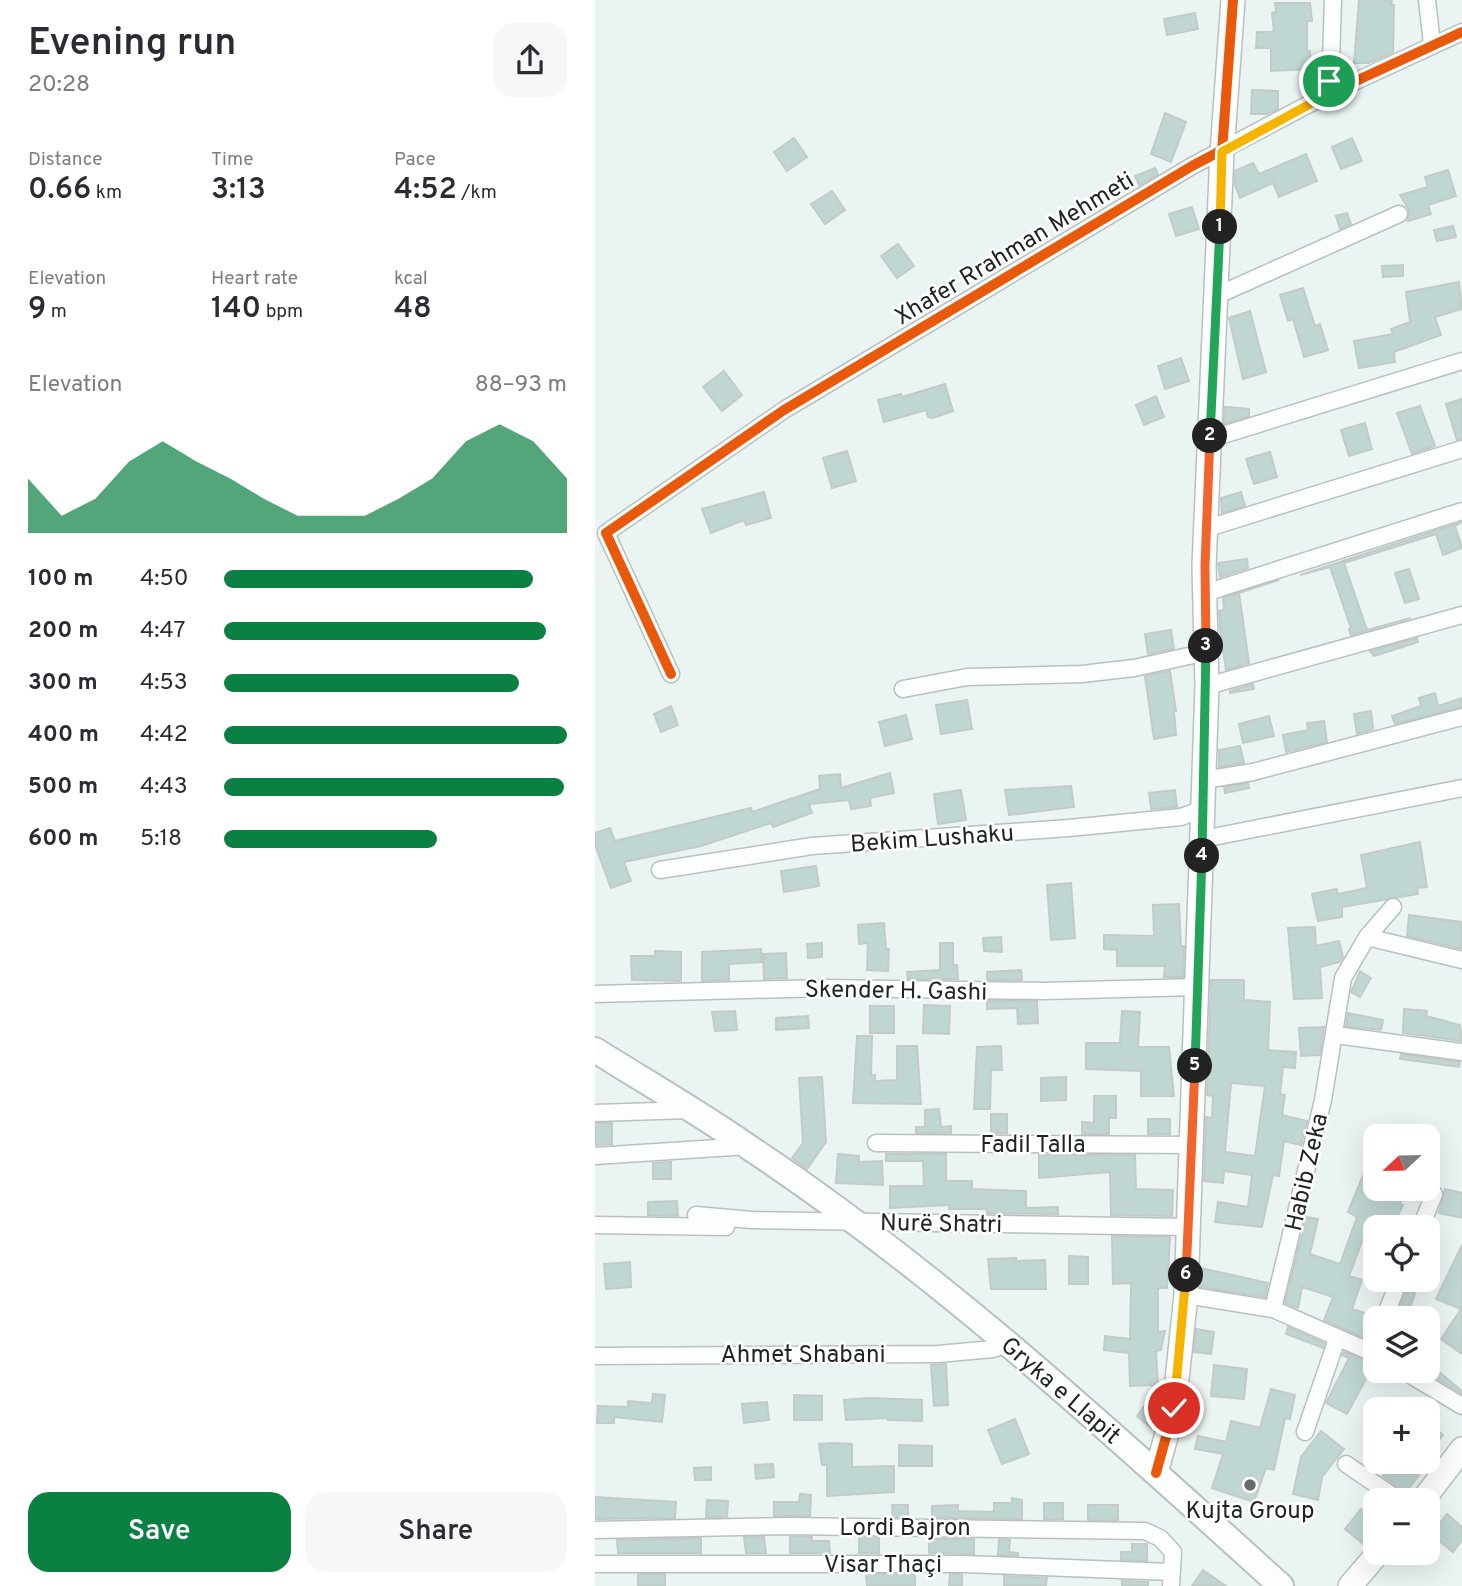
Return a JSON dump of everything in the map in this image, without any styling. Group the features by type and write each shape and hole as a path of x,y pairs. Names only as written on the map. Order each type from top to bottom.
{"main road":[{"name":"Gryka e Llapit","path":"595,1050 748,1146 858,1226 1008,1344 1281,1586"}],"street":[{"path":"1156,1474 1174,1408 1186,1295 1203,839 1207,686 1205,593 1210,439 1222,152 1233,0"},
{"path":"1330,87 1333,0"},
{"path":"1427,0 1432,44"},
{"name":"Xhafer Rrahman Mehmeti","path":"671,674 606,534 784,410 1192,166 1222,152 1330,87 1399,63 1432,44 1462,33"},
{"path":"1218,295 1399,214"},
{"path":"1210,439 1462,361"},
{"path":"1208,528 1462,449"},
{"path":"1205,593 1462,511"},
{"path":"1207,686 1462,615"},
{"path":"903,689 967,677 1082,674 1134,668 1207,652"},
{"path":"1204,780 1253,772 1462,717"},
{"path":"1203,839 1462,788"},
{"name":"Bekim Lushaku","path":"660,870 812,846 1069,828 1181,817 1203,809"},
{"name":"Habib Zeka","path":"1273,1309 1336,1035 1335,1014 1343,978 1367,937 1393,907"},
{"path":"1367,937 1462,960"},
{"name":"Skender H. Gashi","path":"595,994 824,988 1044,991 1198,987"},
{"path":"1336,1035 1462,1052"},
{"path":"595,1113 689,1110"},
{"name":"Fadil Talla","path":"876,1143 1191,1145"},
{"path":"595,1156 748,1146"},
{"name":"Nurë Shatri","path":"696,1215 858,1226 1187,1227"},
{"path":"595,1225 858,1226"},
{"path":"1186,1295 1273,1309 1337,1339 1363,1346"},
{"path":"1305,1432 1337,1339"},
{"name":"Ahmet Shabani","path":"595,1360 938,1354 993,1349 1008,1344"},
{"path":"1424,1383 1462,1406"},
{"path":"1432,1488 1462,1449"},
{"path":"1346,1464 1381,1488"},
{"name":"Lordi Bajron","path":"595,1530 787,1526 1145,1531 1160,1538 1173,1552 1172,1579"},
{"name":"Visar Thaçi","path":"595,1564 978,1564 1172,1579"},
{"path":"1350,1586 1368,1565"}],"building":[{"path":"1359,0 1392,0 1391,5 1394,5 1393,52 1369,63 1354,63"},
{"path":"1275,3 1310,3 1312,21 1307,21 1307,51 1310,51 1311,69 1271,71 1271,48 1256,48 1257,32 1274,32 1272,13 1276,12"},
{"path":"1195,13 1198,29 1167,35 1164,19"},
{"path":"1252,90 1278,91 1278,109 1267,114 1251,114"},
{"path":"1165,113 1186,122 1171,162 1151,154"},
{"path":"794,138 807,157 787,171 774,152"},
{"path":"1352,138 1362,161 1341,169 1332,147"},
{"path":"1306,154 1317,181 1279,197 1273,183 1240,198 1235,185 1235,171 1253,163 1259,174"},
{"path":"1155,168 1158,174 1139,185 1135,176"},
{"path":"1448,170 1456,196 1428,205 1431,214 1408,221 1409,210 1400,195 1428,187 1425,177"},
{"path":"832,191 845,210 825,224 811,204"},
{"path":"1192,207 1199,229 1176,236 1169,214"},
{"path":"1347,213 1351,224 1340,229 1336,216"},
{"path":"1453,226 1456,237 1437,241 1434,230"},
{"path":"898,244 914,266 897,278 881,256"},
{"path":"1403,265 1403,276 1383,277 1382,266"},
{"path":"1459,282 1462,309 1435,317 1441,335 1394,352 1395,362 1359,368 1354,341 1393,334 1391,329 1410,322 1406,292"},
{"path":"1303,288 1315,326 1320,324 1328,350 1304,357 1293,319 1288,321 1280,295"},
{"path":"1250,311 1266,372 1243,379 1229,318"},
{"path":"1181,358 1189,381 1165,389 1158,366"},
{"path":"724,371 742,395 722,411 703,387"},
{"path":"945,384 953,411 933,418 928,417 926,410 884,422 878,400 901,394 902,397"},
{"path":"1156,396 1164,417 1144,425 1136,405"},
{"path":"1462,399 1462,439 1457,440 1446,404"},
{"path":"1420,406 1435,446 1412,454 1397,413"},
{"path":"1225,407 1249,409 1249,416 1224,424"},
{"path":"1365,423 1372,449 1349,456 1341,430"},
{"path":"847,451 856,481 832,488 823,458"},
{"path":"1270,452 1277,477 1254,484 1246,459"},
{"path":"764,492 771,518 746,525 744,520 711,533 702,509"},
{"path":"1241,492 1245,506 1222,513 1221,498"},
{"path":"1462,522 1455,526 1462,548 1443,555 1436,534 1344,563 1367,630 1411,618 1351,635 1330,567 1300,575"},
{"path":"1247,559 1248,568 1220,577 1218,563"},
{"path":"1409,569 1419,599 1405,603 1395,573"},
{"path":"1279,580 1239,593 1249,663 1226,670 1219,611 1224,610 1223,598"},
{"path":"1171,630 1174,649 1148,654 1145,634"},
{"path":"1417,638 1418,642 1374,656 1370,651"},
{"path":"1170,671 1176,711 1176,735 1154,739 1145,676"},
{"path":"1253,684 1254,689 1230,693 1230,691"},
{"path":"1435,693 1438,706 1462,698 1462,707 1395,724 1392,716 1421,706 1419,698"},
{"path":"967,700 972,729 941,734 936,705"},
{"path":"671,706 678,725 661,732 654,714"},
{"path":"1371,711 1373,729 1357,734 1354,714"},
{"path":"906,715 912,739 885,746 879,722"},
{"path":"1269,716 1274,736 1243,743 1239,724"},
{"path":"1324,721 1327,742 1286,752 1283,735 1308,730 1307,723"},
{"path":"1240,746 1244,763 1219,767 1219,750"},
{"path":"890,773 894,793 870,798 871,806 851,809 849,800 809,804 812,813 773,827 771,823 701,846 624,862 631,881 611,888 595,845 595,833 610,828 615,841 751,808 752,812 820,789 819,776 840,774 841,788"},
{"path":"1248,783 1249,788 1225,793 1224,787"},
{"path":"1071,786 1074,807 1009,815 1005,790"},
{"path":"961,790 966,820 938,824 934,794"},
{"path":"1175,790 1177,807 1151,809 1149,793"},
{"path":"1420,842 1427,887 1417,888 1418,894 1342,907 1342,917 1318,921 1312,894 1337,889 1338,894 1367,888 1361,855"},
{"path":"816,866 819,886 784,892 781,871"},
{"path":"1071,883 1075,938 1051,940 1047,885"},
{"path":"1179,904 1181,946 1184,946 1183,977 1164,977 1165,966 1117,966 1117,950 1104,949 1104,935 1154,936 1153,905"},
{"path":"1409,915 1462,922 1462,949 1407,936"},
{"path":"884,923 886,949 889,949 888,971 867,970 868,943 859,944 858,925"},
{"path":"1315,927 1316,946 1339,941 1343,957 1340,962 1320,967 1322,998 1294,999 1288,928"},
{"path":"1001,937 1002,952 984,951 983,938"},
{"path":"822,943 822,957 808,958 807,944"},
{"path":"940,943 953,943 953,965 957,965 958,979 908,979 907,972 940,970"},
{"path":"761,949 762,962 729,964 729,980 702,981 702,952"},
{"path":"655,951 681,952 681,981 632,980 631,956 655,956"},
{"path":"786,953 787,978 764,979 763,954"},
{"path":"1021,970 1022,980 987,980 987,972"},
{"path":"1360,971 1371,978 1360,997 1351,992"},
{"path":"1211,980 1244,980 1244,1000 1270,1002 1268,1050 1296,1052 1295,1068 1283,1067 1280,1094 1285,1095 1282,1115 1307,1121 1301,1145 1284,1141 1279,1176 1273,1175 1262,1227 1215,1222 1218,1202 1248,1207 1252,1175 1224,1171 1223,1183 1204,1181 1206,1117 1212,1118 1213,1096 1207,1095","holes":["1231,1083 1265,1086 1255,1156 1225,1152"]},
{"path":"987,1001 1037,1001 1038,1023 1018,1024 1017,1008 987,1009"},
{"path":"924,1005 950,1006 949,1034 923,1033"},
{"path":"870,1006 894,1006 894,1033 870,1033"},
{"path":"1404,1009 1427,1011 1426,1016 1460,1025 1462,1041 1403,1033"},
{"path":"735,1011 737,1030 715,1031 712,1012"},
{"path":"1122,1011 1140,1012 1138,1047 1169,1047 1174,1096 1141,1096 1141,1071 1086,1069 1086,1043 1120,1043"},
{"path":"1348,1013 1383,1020 1381,1030 1346,1026"},
{"path":"808,1016 809,1028 776,1030 776,1018"},
{"path":"1324,1027 1320,1055 1301,1056 1299,1028"},
{"path":"857,1036 872,1036 871,1075 875,1075 875,1081 897,1080 897,1046 917,1046 921,1104 853,1103"},
{"path":"1001,1046 1002,1070 991,1070 990,1109 974,1109 977,1047"},
{"path":"1401,1054 1460,1062 1459,1067 1400,1059"},
{"path":"822,1077 826,1142 807,1169 792,1158 803,1143 799,1078"},
{"path":"1066,1077 1066,1100 1041,1101 1041,1078"},
{"path":"1094,1096 1116,1096 1116,1118 1109,1118 1109,1134 1082,1134 1082,1122 1094,1123"},
{"path":"939,1109 941,1127 951,1126 951,1133 916,1133 916,1127 925,1127 925,1110"},
{"path":"991,1114 1007,1114 1007,1133 991,1133"},
{"path":"1148,1119 1170,1119 1170,1134 1148,1134"},
{"path":"595,1123 612,1123 612,1144 595,1145"},
{"path":"838,1154 859,1156 859,1162 882,1161 883,1185 836,1183"},
{"path":"886,1154 946,1154 946,1181 972,1181 972,1189 1026,1191 1026,1208 1058,1207 1058,1214 986,1213 987,1209 949,1209 950,1205 890,1208 890,1186 924,1186 923,1161 886,1161"},
{"path":"1039,1155 1135,1155 1136,1189 1173,1190 1172,1216 1111,1215 1110,1172 1039,1178"},
{"path":"671,1162 671,1179 653,1179 653,1163"},
{"path":"1363,1175 1363,1201 1401,1201 1400,1204 1403,1205 1398,1215 1363,1215 1363,1239 1349,1276 1362,1280 1352,1309 1363,1312 1363,1338 1324,1320 1333,1297 1302,1287 1298,1308 1285,1303 1306,1217 1318,1219 1310,1254 1340,1264 1357,1217 1348,1212"},
{"path":"1445,1189 1462,1193 1462,1218 1439,1213"},
{"path":"677,1201 678,1216 648,1215 648,1202"},
{"path":"1112,1236 1170,1237 1167,1288 1158,1288 1158,1332 1165,1331 1161,1350 1156,1351 1158,1385 1130,1386 1129,1353 1104,1350 1105,1336 1130,1339 1131,1283 1113,1284"},
{"path":"1462,1245 1462,1354 1441,1339 1461,1309 1436,1299"},
{"path":"1069,1256 1088,1257 1088,1284 1069,1284"},
{"path":"1016,1258 1016,1261 1045,1260 1046,1289 991,1289 988,1259"},
{"path":"630,1262 631,1287 606,1289 604,1264"},
{"path":"1201,1268 1268,1283 1265,1297 1200,1287"},
{"path":"1406,1292 1415,1293 1411,1306 1400,1306"},
{"path":"1288,1327 1324,1343 1323,1348 1286,1334"},
{"path":"1196,1329 1214,1332 1211,1354 1194,1352"},
{"path":"1344,1352 1363,1359 1364,1383 1347,1414 1326,1403 1349,1358 1342,1355"},
{"path":"946,1364 948,1405 934,1406 931,1365"},
{"path":"1214,1365 1247,1369 1244,1399 1211,1396"},
{"path":"1440,1373 1462,1391 1462,1394 1440,1380"},
{"path":"1271,1389 1295,1395 1290,1419 1285,1418 1274,1470 1266,1468 1254,1502 1212,1488 1223,1454 1195,1449 1198,1436 1226,1442 1231,1421 1260,1428"},
{"path":"653,1394 665,1395 662,1422 614,1417 614,1423 597,1423 598,1406 628,1407 628,1401 652,1403"},
{"path":"794,1395 822,1396 822,1420 794,1420"},
{"path":"844,1400 922,1400 922,1421 888,1418 846,1420"},
{"path":"767,1402 769,1420 744,1423 742,1404"},
{"path":"1146,1404 1158,1414 1151,1428 1137,1416"},
{"path":"1015,1419 1029,1454 1002,1464 988,1430"},
{"path":"1321,1431 1344,1449 1322,1477 1318,1500 1293,1494 1301,1457"},
{"path":"819,1444 852,1444 852,1467 894,1466 894,1492 827,1496 827,1465 822,1465"},
{"path":"899,1445 932,1446 932,1466 899,1466"},
{"path":"773,1464 774,1477 756,1479 755,1465"},
{"path":"711,1467 711,1480 695,1480 694,1468"},
{"path":"1420,1474 1409,1488 1400,1488 1383,1476"},
{"path":"800,1494 811,1495 810,1516 774,1516 774,1502 799,1502"},
{"path":"595,1497 676,1502 675,1518 595,1519"},
{"path":"1012,1498 1022,1500 1022,1519 932,1518 932,1506 958,1505 958,1511 994,1512 994,1503 1012,1503"},
{"path":"707,1500 728,1501 727,1517 706,1517"},
{"path":"1044,1503 1063,1503 1063,1519 1044,1519"},
{"path":"892,1505 908,1505 908,1517 893,1517"},
{"path":"1088,1505 1118,1505 1118,1520 1088,1520"},
{"path":"1361,1509 1363,1511 1363,1544 1345,1529"},
{"path":"1447,1514 1462,1527 1462,1540 1453,1552 1440,1541 1440,1523"},
{"path":"744,1537 764,1537 766,1553 746,1553"},
{"path":"790,1537 812,1537 812,1541 829,1541 830,1553 790,1553"},
{"path":"859,1537 879,1538 879,1553 859,1553"},
{"path":"701,1538 701,1553 618,1553 617,1540"},
{"path":"974,1539 974,1554 929,1553 929,1541"},
{"path":"999,1539 1010,1540 1009,1552 1018,1553 1018,1556 998,1555"},
{"path":"1132,1544 1147,1544 1147,1561 1121,1560 1121,1552 1132,1552"},
{"path":"1203,1570 1226,1586 1192,1586"},
{"path":"638,1574 665,1574 665,1586 638,1586"},
{"path":"866,1574 915,1574 915,1586 867,1586"},
{"path":"950,1574 962,1574 962,1586 949,1586"},
{"path":"1004,1576 1047,1578 1046,1586 1004,1586"},
{"path":"1122,1581 1148,1582 1148,1586 1122,1586"}],"cycle path":[{"path":"1156,1473 1174,1408 1186,1295 1207,686 1204,566 1222,152 1233,0"},
{"path":"671,674 606,533 784,410 1192,166 1330,93 1462,32"}],"place":[{"name":"Kujta Group","path":"1250,1485"}],"route":[{"path":"1174,1408 1186,1295 1185,1257 1194,1081 1207,686 1205,566 1222,152 1330,93 1329,81"}]}
